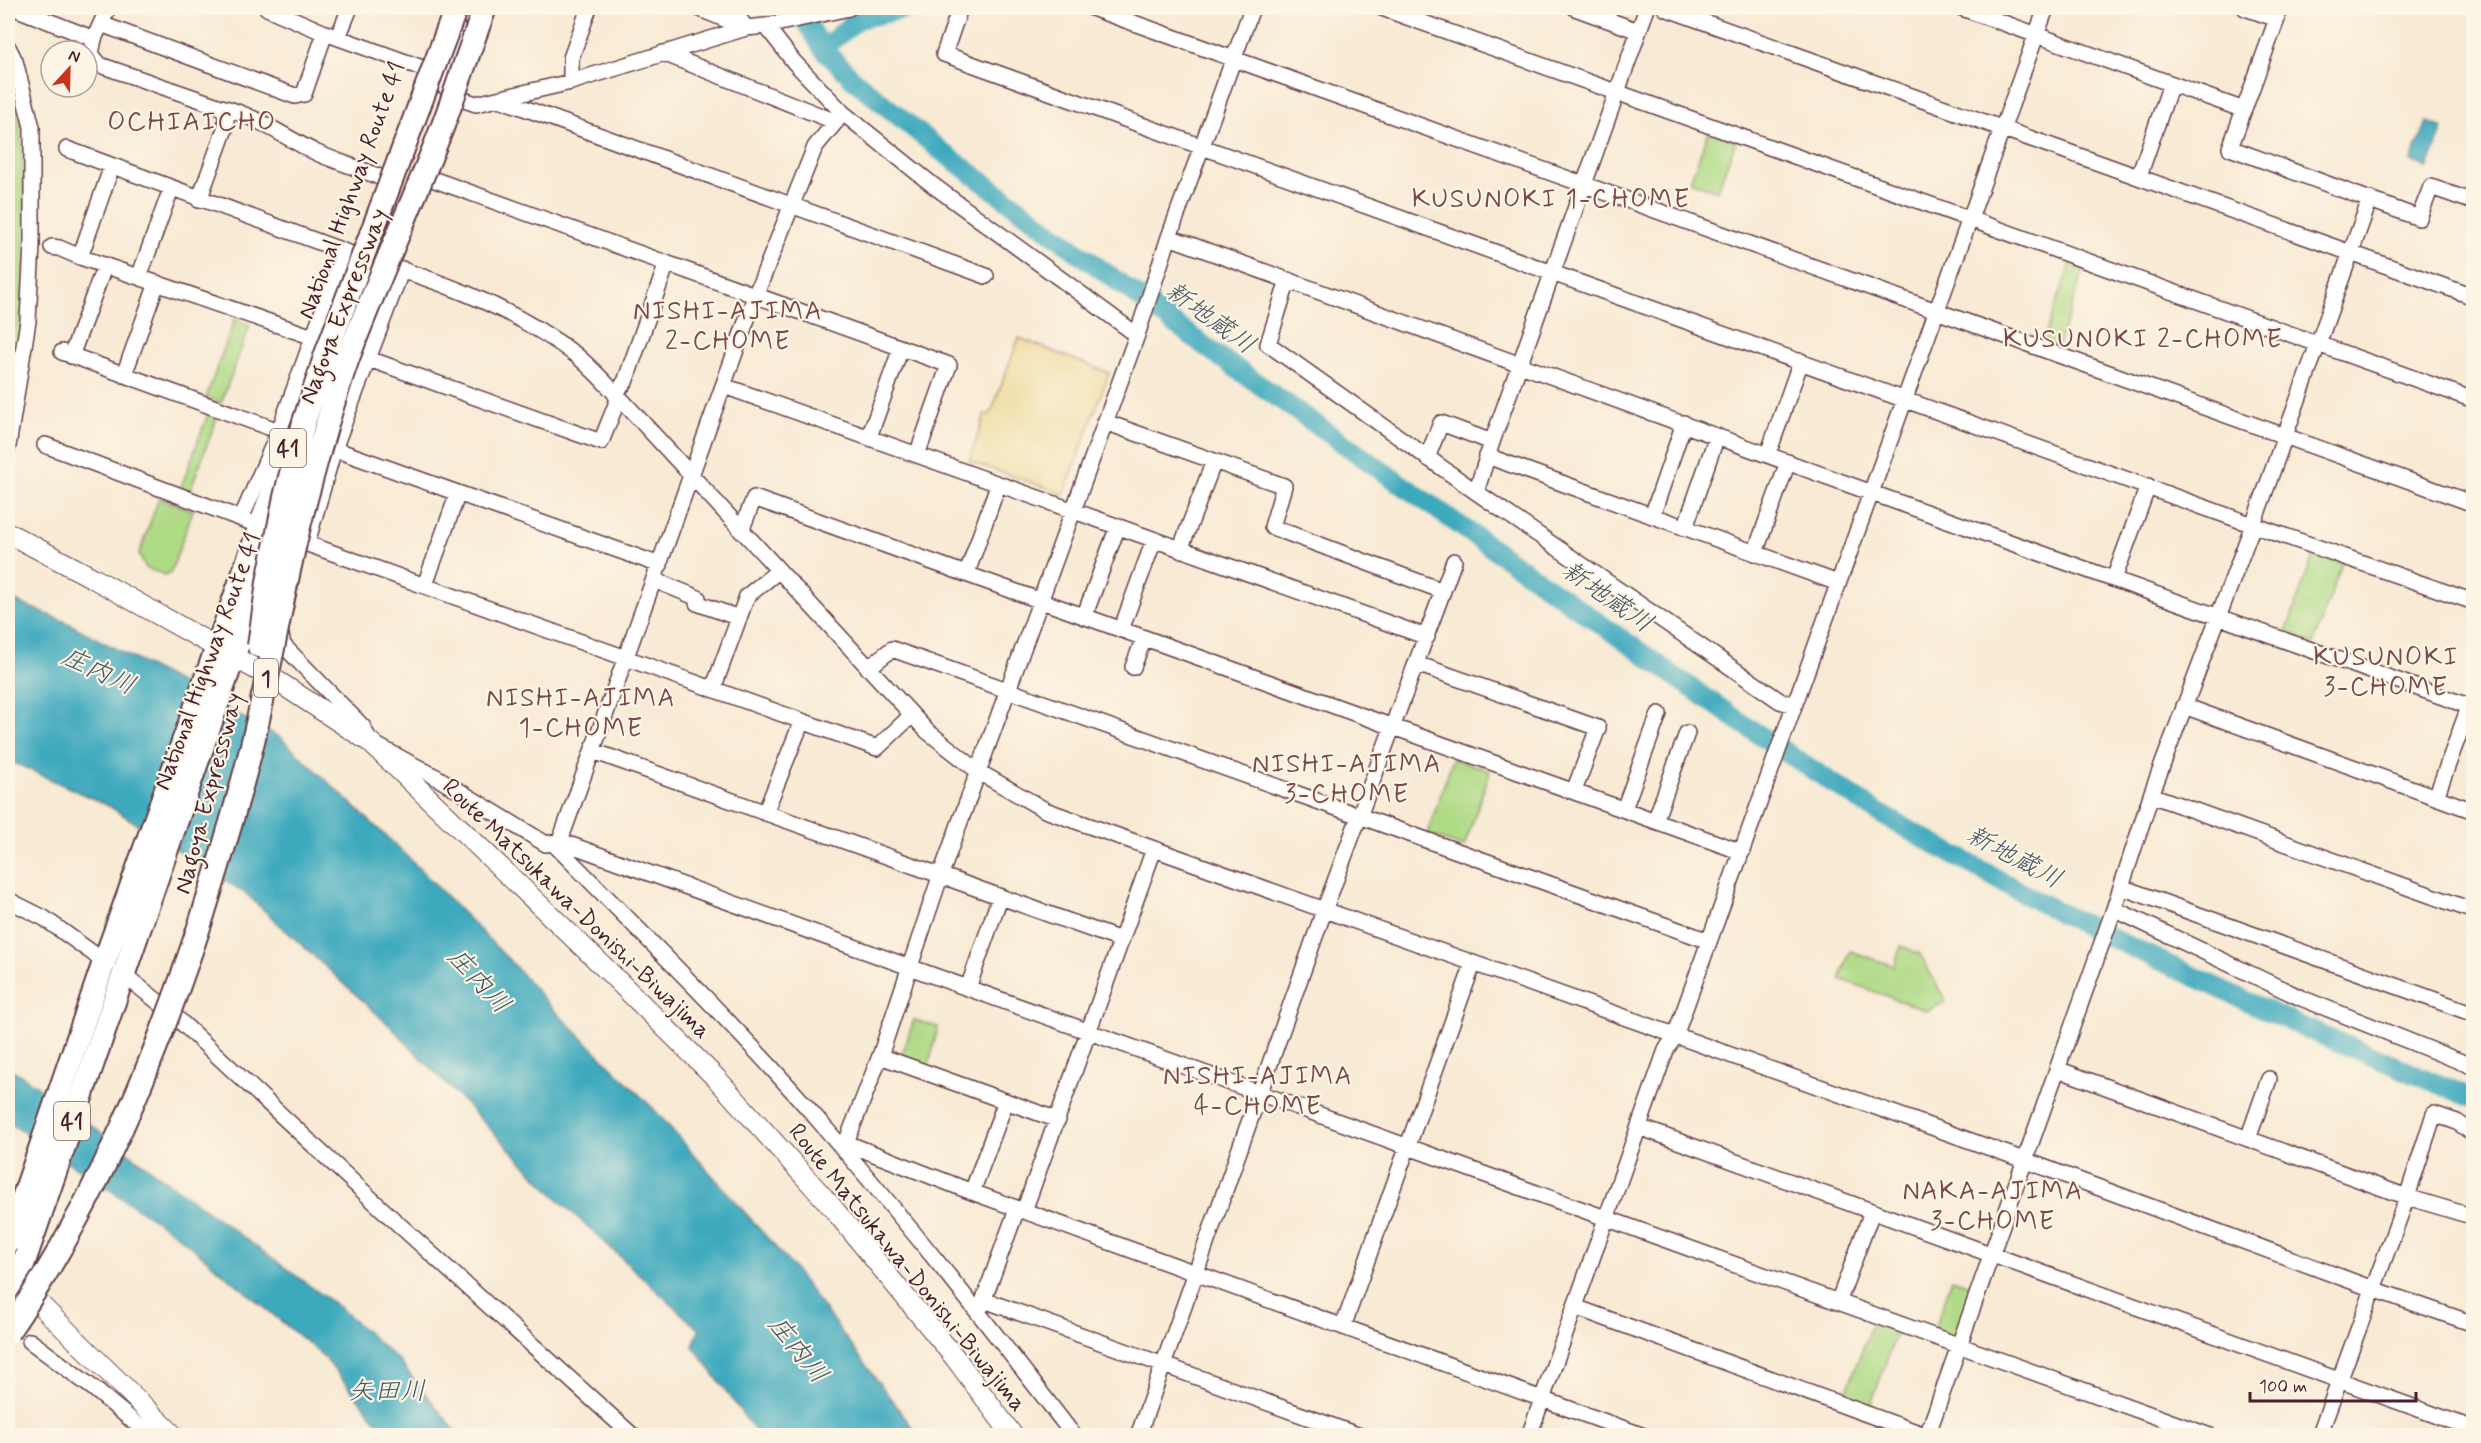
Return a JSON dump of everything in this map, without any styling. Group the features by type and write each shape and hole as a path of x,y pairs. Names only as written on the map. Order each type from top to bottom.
{"highway":[{"path":"277,541 288,519 302,466 436,70 455,27 452,8"},
{"name":"Nagoya Expressway","path":"8,1321 63,1231 121,1104 206,864 242,731 293,462 326,354 452,8"},
{"path":"465,58 466,37 474,8"},
{"name":"Nagoya Expressway","path":"8,1332 69,1234 109,1157 162,1033 187,963 240,794 298,532 347,362 443,126 465,58 485,8"},
{"name":"National Highway Route 41","path":"8,1242 105,962 223,661 326,442 397,268 424,176 458,98 491,8"},
{"name":"National Highway Route 41","path":"8,1308 124,974 349,254 382,178 436,70"}],"main road":[{"name":"Route Matsukawa-Donishi-Biwajima","path":"8,533 223,661 277,681 370,742 604,966 717,1079 832,1207 956,1359 1013,1436"},
{"path":"16,1281 174,1436"}],"street":[{"path":"15,8 94,39 108,8"},
{"path":"267,8 331,35 436,70 458,98 476,104 502,100 571,82 746,28 766,26 849,8"},
{"path":"101,24 295,96 304,94 331,35 350,8"},
{"path":"571,82 571,58 589,8"},
{"path":"698,8 746,28"},
{"path":"732,8 746,28"},
{"path":"960,8 944,54 2253,525 2474,602"},
{"path":"1092,8 2474,504"},
{"path":"845,1146 880,1056 911,968 940,874 1137,335 1169,237 1252,8"},
{"path":"1382,8 2474,400"},
{"path":"1575,8 1638,31"},
{"path":"1476,492 1489,449 1647,8"},
{"path":"1665,8 2474,297"},
{"path":"1962,8 2244,110"},
{"path":"1529,1436 1666,1050 1675,1036 2046,8"},
{"path":"2245,8 2277,19 2230,148 2419,218 2431,187 2474,202"},
{"path":"766,26 840,117 1137,335"},
{"path":"8,47 15,61 32,127 32,245 28,321 8,446"},
{"path":"663,53 840,117"},
{"path":"99,64 236,111 264,123 317,153 382,178"},
{"path":"2139,176 2171,84"},
{"path":"502,100 986,276"},
{"path":"199,200 226,126 226,114 221,107"},
{"path":"557,843 626,659 756,294 791,204 814,147 840,117"},
{"path":"67,150 349,254 463,291 535,327 578,356 617,395 777,572 912,716 939,742 979,772 1045,810 1675,1036 2023,1165 2474,1324"},
{"path":"80,257 112,166"},
{"path":"424,176 949,365 917,455"},
{"path":"139,277 171,189"},
{"path":"1575,1307 1927,1435 2114,909 2151,795 2253,525 2370,199"},
{"path":"1169,237 1872,493 2471,707 2436,797"},
{"path":"52,247 313,338"},
{"path":"45,445 246,521 313,338 349,254"},
{"path":"369,359 601,442 667,263"},
{"path":"105,265 66,354 279,431"},
{"path":"307,543 334,449 369,359 397,268"},
{"path":"1288,280 1268,344 1427,458 1780,701 1794,705"},
{"path":"124,375 157,283"},
{"path":"869,438 901,348"},
{"path":"1768,454 1801,361"},
{"path":"724,386 1427,637"},
{"path":"1105,422 1284,486 1272,527 1443,591"},
{"path":"1427,458 1441,423 1489,449 1652,516 1838,583"},
{"path":"1652,516 1684,423"},
{"path":"1685,528 1717,436"},
{"path":"334,449 660,565"},
{"path":"1180,550 1214,461"},
{"path":"1755,553 1788,462"},
{"path":"967,573 998,484"},
{"path":"2114,579 2148,486"},
{"path":"425,585 458,493"},
{"path":"741,531 754,498 1742,852"},
{"path":"1084,617 1118,526"},
{"path":"912,716 877,748 291,537 265,620 281,636 283,645 363,727 370,742 436,777 546,844 557,843 968,988 1839,1300 2210,1436"},
{"path":"1121,630 1154,540"},
{"path":"1138,1436 1258,1093 1454,561"},
{"path":"712,689 747,596 777,572"},
{"path":"654,580 699,598 697,603 739,618"},
{"path":"1133,667 1144,639"},
{"path":"868,669 892,649 1359,818 1709,941"},
{"path":"1417,664 1598,728 1574,791"},
{"path":"2184,706 2474,811"},
{"path":"1624,809 1659,714"},
{"path":"765,813 802,721"},
{"path":"1655,821 1687,732"},
{"path":"593,750 1121,940"},
{"path":"2151,795 2474,911"},
{"path":"557,843 845,1146 981,1306 1074,1436"},
{"path":"981,1306 1058,1120 1154,849"},
{"path":"2121,887 2474,1014"},
{"path":"968,988 1000,897"},
{"path":"8,900 44,918 105,962"},
{"path":"2114,909 2301,998 2474,1067"},
{"path":"1343,1327 1473,964"},
{"path":"124,974 166,1008 394,1221 612,1414 633,1436"},
{"path":"880,1056 1058,1120"},
{"path":"2057,1069 2407,1197 2474,1217"},
{"path":"2248,1139 2269,1079"},
{"path":"972,1192 1006,1101"},
{"path":"2319,1436 2407,1197 2434,1114 2457,1122 2474,1134"},
{"path":"1639,1127 2474,1429"},
{"path":"845,1146 1644,1436"},
{"path":"1839,1300 1872,1212"},
{"path":"981,1306 1164,1365 1359,1436"},
{"path":"30,1341 93,1388 151,1436"}],"green space":[{"path":"8,63 17,96 20,119 25,253 18,353 8,419"},
{"path":"1709,131 1736,141 1717,191 1690,181"},
{"path":"2072,260 2086,265 2057,347 2043,341"},
{"path":"235,319 250,325 221,403 206,397"},
{"path":"209,411 218,415 189,494 180,490"},
{"path":"159,498 193,510 171,572 165,575 146,568 139,554"},
{"path":"2314,553 2342,563 2313,645 2285,635"},
{"path":"1453,758 1490,771 1464,847 1427,834"},
{"path":"1901,946 1920,954 1946,1002 1927,1011 1840,979 1850,951 1894,966"},
{"path":"914,1020 938,1027 928,1069 900,1059"},
{"path":"1952,1279 1975,1287 1957,1340 1934,1330"},
{"path":"1873,1320 1898,1329 1870,1407 1844,1398"}],"sand":[{"path":"1019,338 1109,373 1064,494 969,461 985,414 990,415"}],"water":[{"path":"2427,122 2443,128 2428,168 2411,161"},
{"name":"庄内川","path":"8,598 68,623 280,737 403,852 512,963 552,1008 652,1107 792,1266 918,1435 758,1435 693,1346 699,1330 562,1203 390,1026 245,893 109,806 8,760"},
{"name":"矢田川","path":"8,1067 36,1085 340,1308 399,1361 459,1435 388,1435 323,1356 177,1235 8,1122"}],"waterway":[{"name":"新地蔵川","path":"798,8 823,49 853,79 941,151 1217,355 1743,724 1877,812 2035,900 2105,935 2300,1026 2474,1099"},
{"path":"823,49 858,19 910,8"}],"district":[{"name":"OCHIAICHO","path":"192,121"},
{"name":"KUSUNOKI 1-CHOME","path":"1551,198"},
{"name":"NISHI-AJIMA 2-CHOME","path":"728,325"},
{"name":"KUSUNOKI 2-CHOME","path":"2143,338"},
{"name":"KUSUNOKI 3-CHOME","path":"2386,671"},
{"name":"NISHI-AJIMA 1-CHOME","path":"581,712"},
{"name":"NISHI-AJIMA 3-CHOME","path":"1347,778"},
{"name":"NISHI-AJIMA 4-CHOME","path":"1258,1090"},
{"name":"NAKA-AJIMA 3-CHOME","path":"1993,1205"}]}
